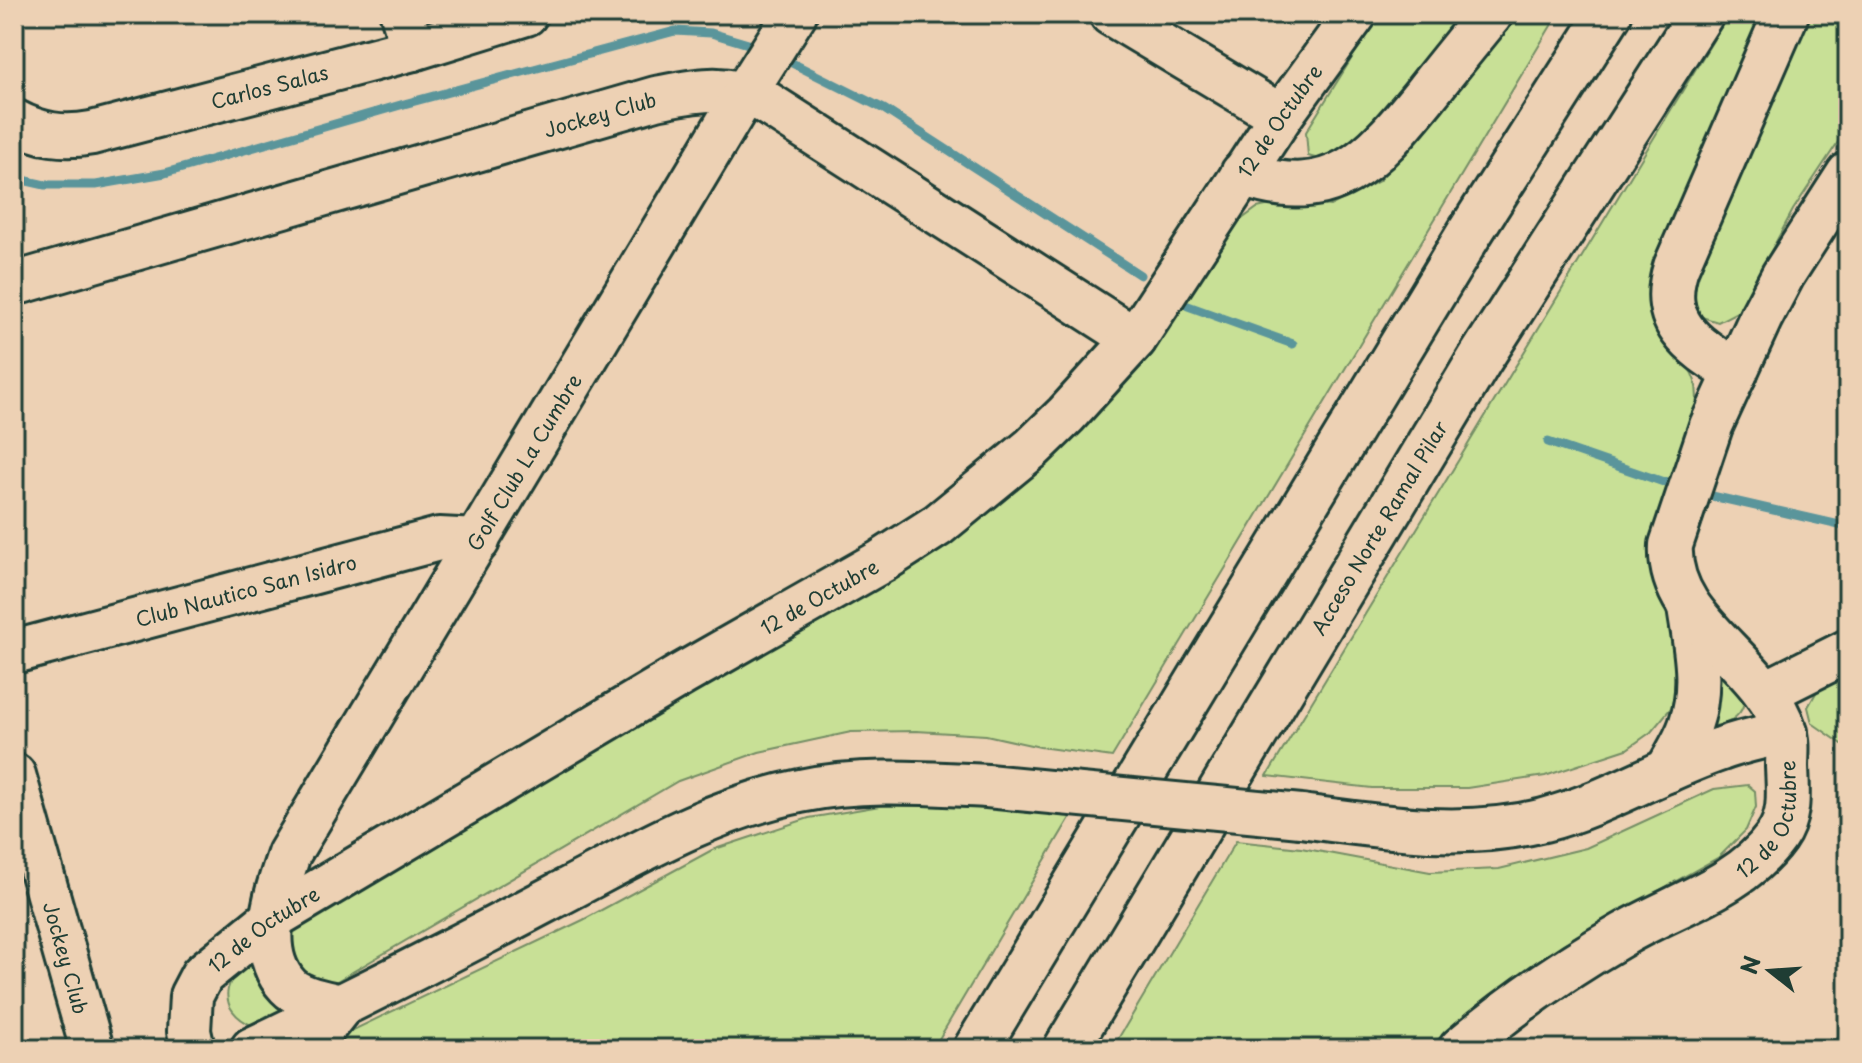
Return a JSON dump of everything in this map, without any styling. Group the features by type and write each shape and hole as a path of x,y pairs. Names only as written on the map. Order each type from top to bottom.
{"highway":[{"path":"1243,174 1265,182 1296,185 1329,179 1357,166 1390,137 1490,14"},
{"path":"976,1049 1461,247 1609,14"},
{"name":"Acceso Norte Ramal Pilar","path":"1066,1049 1480,359 1701,14"},
{"path":"1735,372 1696,346 1680,329 1672,305 1671,285 1676,267 1786,14"}],"street":[{"name":"Carlos Salas","path":"14,121 31,130 68,137 408,32 526,14"},
{"name":"Golf Club La Cumbre","path":"271,919 289,854 795,14"},
{"path":"1111,14 1281,116"},
{"name":"12 de Octubre","path":"193,1049 189,1031 191,996 202,975 271,919 683,674 882,561 938,525 1032,448 1135,339 1281,116 1355,14"},
{"name":"Jockey Club","path":"14,284 656,98 701,89 724,89 745,93 765,102 1135,339"},
{"name":"12 de Octubre","path":"1460,1049 1532,991 1578,961 1675,906 1737,876 1778,835 1789,810 1786,732 1766,692 1689,607 1676,585 1670,566 1671,545 1711,426 1735,372 1783,275 1848,174"},
{"name":"Club Nautico San Isidro","path":"14,652 439,539 478,541"},
{"path":"1667,771 1690,727 1699,692 1698,661 1689,607"},
{"path":"1766,692 1848,651"},
{"path":"252,1049 654,843 758,801 836,784 884,781 987,786 1301,816 1395,829 1444,831 1494,828 1544,820 1589,805 1719,749 1786,732"},
{"name":"Jockey Club","path":"14,775 92,1049"},
{"path":"271,919 272,948 279,973 289,988 341,1006"},
{"path":"307,1049 341,1006"}],"green space":[{"path":"1379,14 1475,14 1344,153 1322,160 1308,156 1306,132"},
{"path":"1506,14 1558,14 1112,757 1040,747 986,735 916,731 851,732 759,752 678,781 325,988 306,982 287,948 293,927 308,912 906,568 1227,230 1257,208 1289,201 1330,206 1379,181"},
{"path":"1729,14 1768,14 1662,334 1688,367 1697,396 1677,623 1682,666 1671,708 1651,732 1627,749 1545,776 1467,788 1372,788 1267,776"},
{"path":"1800,14 1848,14 1848,127 1793,210 1739,311 1718,322 1695,315 1690,291"},
{"path":"1848,668 1848,748 1812,723 1808,707 1826,675"},
{"path":"1725,670 1742,692 1743,705 1731,720 1712,726 1719,674"},
{"path":"1748,785 1755,791 1756,807 1746,830 1719,857 1563,944 1425,1049 1112,1049 1236,841 1301,848 1430,872 1499,869 1586,848 1714,789"},
{"path":"944,805 1071,816 933,1049 330,1049 351,1031 583,920 712,850 809,818 880,806"},
{"path":"255,960 295,1008 253,1026 233,1011 227,993 235,975"}],"waterway":[{"path":"14,178 45,185 96,185 165,173 675,31 711,33 755,46"},
{"path":"790,62 884,109 1140,275"},
{"path":"1188,306 1293,344"},
{"path":"1548,442 1681,488"},
{"path":"1699,493 1848,527"}]}
